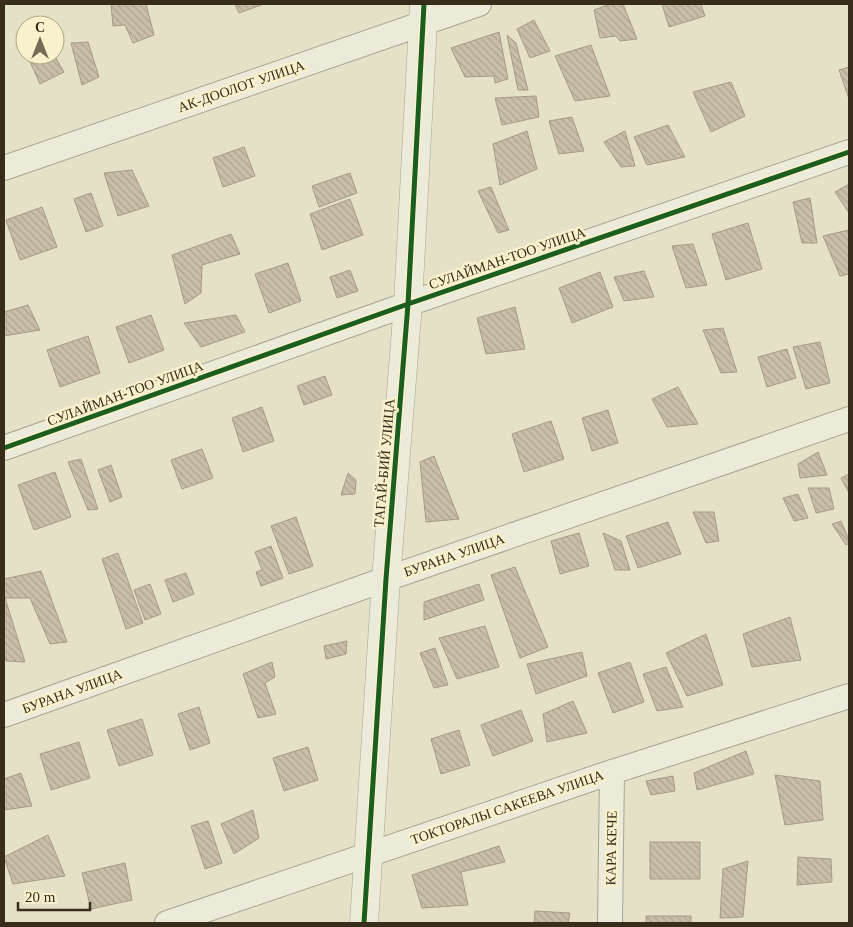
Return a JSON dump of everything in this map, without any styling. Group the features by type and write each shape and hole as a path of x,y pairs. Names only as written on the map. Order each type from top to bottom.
{"street":[{"name":"АК-ДООЛОТ УЛИЦА","path":"4,168 423,14 479,4"},
{"name":"ТАГАЙ-БИЙ УЛИЦА","path":"364,923 386,579 408,304 423,14"},
{"name":"СУЛАЙМАН-ТОО УЛИЦА","path":"4,448 408,304 849,152"},
{"name":"БУРАНА УЛИЦА","path":"4,715 386,579 849,420"},
{"name":"ТОКТОРАЛЫ САКЕЕВА УЛИЦА","path":"167,923 612,772 849,696"},
{"name":"КАРА КЕЧЕ","path":"610,923 612,772"}],"building":[{"path":"111,4 146,4 154,35 133,43 125,25 113,26"},
{"path":"235,4 264,4 239,13"},
{"path":"610,4 623,4 637,39 620,41 616,36 600,38 594,10"},
{"path":"662,4 701,4 705,16 669,27"},
{"path":"534,20 550,51 530,58 517,29"},
{"path":"499,32 508,79 495,83 494,76 465,77 451,48"},
{"path":"507,35 516,43 528,90 518,90"},
{"path":"88,42 99,77 82,85 71,43"},
{"path":"591,45 610,96 575,101 555,56"},
{"path":"31,65 60,65 64,72 40,84"},
{"path":"849,67 849,99 839,70"},
{"path":"731,82 745,116 711,132 693,92"},
{"path":"536,96 539,117 502,125 495,98"},
{"path":"572,117 584,151 559,154 549,121"},
{"path":"668,125 685,157 647,165 634,137"},
{"path":"527,131 537,169 500,185 493,144"},
{"path":"625,131 635,166 621,167 604,142"},
{"path":"244,147 255,176 223,187 213,158"},
{"path":"132,170 149,206 118,216 104,173"},
{"path":"350,173 357,193 319,207 312,186"},
{"path":"849,184 849,213 835,192"},
{"path":"491,187 509,230 498,233 478,191"},
{"path":"91,193 103,226 86,232 74,199"},
{"path":"810,198 817,243 802,243 793,202"},
{"path":"350,199 363,235 322,250 310,214"},
{"path":"42,207 57,247 20,260 6,220"},
{"path":"748,223 762,269 726,280 712,234"},
{"path":"849,230 849,274 840,276 823,236"},
{"path":"231,234 240,254 202,265 201,293 185,304 172,255"},
{"path":"693,244 707,285 686,288 672,246"},
{"path":"288,263 301,301 269,313 255,274"},
{"path":"350,270 358,291 337,298 330,277"},
{"path":"644,271 654,297 624,301 614,277"},
{"path":"600,272 613,307 572,323 559,288"},
{"path":"28,305 40,330 4,336 4,312"},
{"path":"515,307 525,349 486,354 477,318"},
{"path":"151,315 164,350 129,363 116,327"},
{"path":"236,315 245,332 201,347 184,323"},
{"path":"723,328 737,372 721,373 703,330"},
{"path":"88,336 100,373 60,387 47,350"},
{"path":"820,342 830,383 806,389 793,347"},
{"path":"787,349 796,378 767,387 758,357"},
{"path":"325,376 332,395 304,405 297,386"},
{"path":"678,387 698,424 667,427 652,399"},
{"path":"262,407 274,441 243,452 232,418"},
{"path":"608,410 618,443 592,451 582,418"},
{"path":"551,421 564,459 524,472 512,434"},
{"path":"202,449 213,478 182,489 171,460"},
{"path":"818,452 827,475 800,478 798,464"},
{"path":"434,456 459,519 426,522 420,462"},
{"path":"81,459 98,509 88,510 68,462"},
{"path":"111,465 122,497 110,502 98,470"},
{"path":"55,472 71,517 34,530 18,485"},
{"path":"348,473 356,480 355,494 341,495"},
{"path":"849,474 849,493 841,478"},
{"path":"808,488 829,488 834,509 816,513"},
{"path":"798,494 808,518 794,521 783,498"},
{"path":"693,512 714,512 719,541 706,543"},
{"path":"296,517 313,566 289,574 271,526"},
{"path":"841,521 849,540 849,543 846,545 832,524"},
{"path":"668,522 681,554 638,568 626,536"},
{"path":"579,533 589,566 560,574 551,541"},
{"path":"603,533 621,541 630,570 615,570"},
{"path":"271,546 283,578 261,586 256,572 262,570 255,552"},
{"path":"118,553 143,623 126,629 102,559"},
{"path":"515,567 548,647 520,658 491,575"},
{"path":"41,571 67,642 50,644 30,598 5,598 25,662 6,661 4,653 4,579"},
{"path":"186,573 194,594 173,602 165,580"},
{"path":"150,584 161,614 145,620 134,590"},
{"path":"479,584 484,600 424,620 424,602"},
{"path":"790,617 801,660 752,667 743,634"},
{"path":"485,626 499,667 457,679 439,638"},
{"path":"706,634 723,685 687,696 666,653"},
{"path":"347,641 346,654 326,659 324,646"},
{"path":"435,648 448,685 434,688 420,653"},
{"path":"582,652 587,676 536,694 527,664"},
{"path":"272,662 275,677 265,683 276,714 258,718 243,674"},
{"path":"630,662 644,702 613,713 598,673"},
{"path":"666,667 683,707 657,711 643,674"},
{"path":"573,701 587,733 547,742 543,714"},
{"path":"199,707 210,743 190,750 178,714"},
{"path":"521,710 533,741 493,756 481,725"},
{"path":"142,719 153,755 119,766 107,730"},
{"path":"459,730 470,765 441,774 431,739"},
{"path":"79,742 90,778 51,790 40,754"},
{"path":"308,747 318,780 284,791 273,758"},
{"path":"746,751 754,774 697,790 694,773"},
{"path":"21,773 32,806 4,810 4,779"},
{"path":"775,775 820,781 823,820 785,825"},
{"path":"673,776 675,791 651,795 646,781"},
{"path":"253,810 259,838 234,854 221,824"},
{"path":"208,821 222,863 205,869 191,826"},
{"path":"48,835 65,876 13,884 4,857"},
{"path":"650,842 700,842 700,879 650,879"},
{"path":"499,846 505,862 461,872 468,905 422,908 412,875"},
{"path":"798,857 831,859 832,882 797,885"},
{"path":"748,861 743,917 720,918 723,869"},
{"path":"125,863 132,900 91,909 82,873"},
{"path":"535,911 570,913 568,923 534,923"},
{"path":"646,916 691,916 691,923 646,923"}],"cycle path":[{"path":"364,923 386,579 408,304 424,4"},
{"path":"4,448 408,304 849,152"}]}
